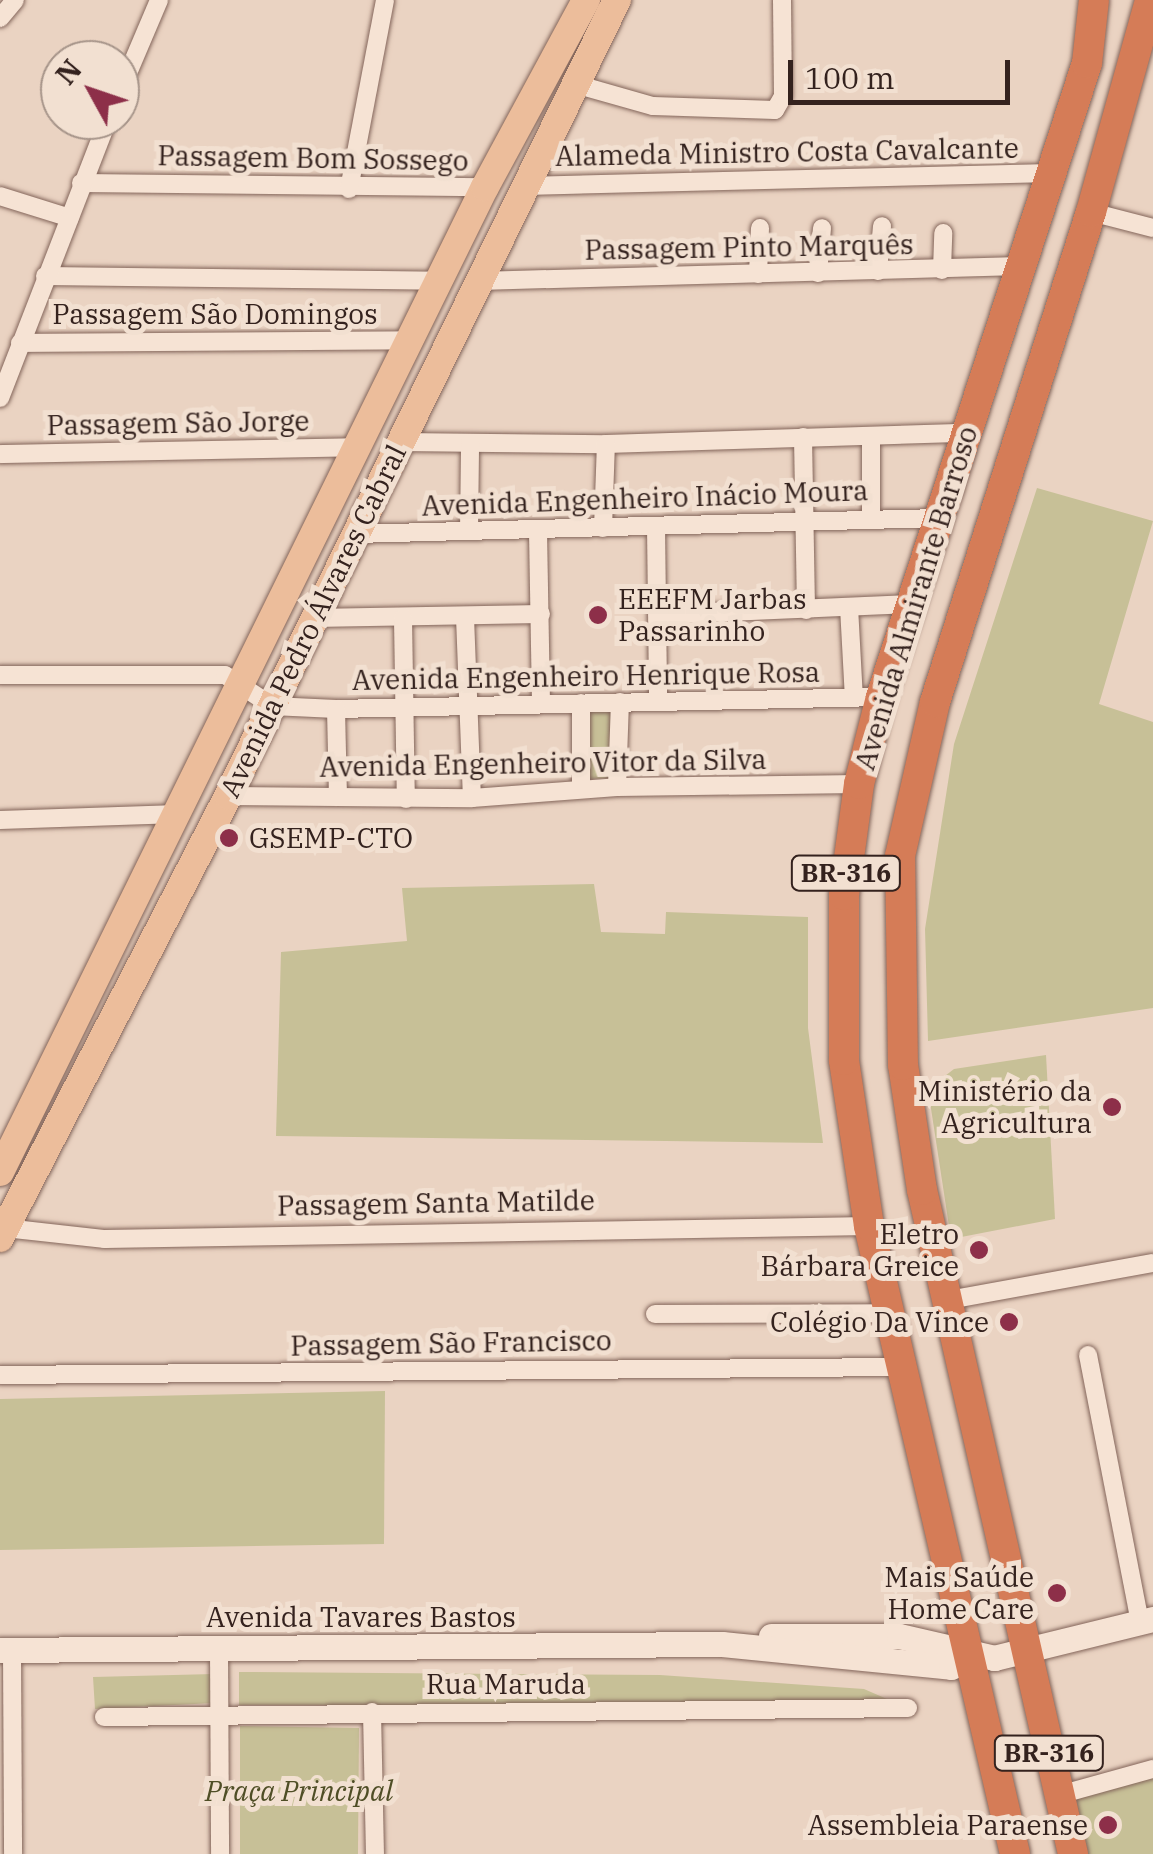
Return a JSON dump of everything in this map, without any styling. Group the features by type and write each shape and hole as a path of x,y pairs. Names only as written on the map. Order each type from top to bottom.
{"highway":[{"name":"Avenida Almirante Barroso","path":"1016,1854 869,1226 844,1060 844,895 867,698 910,604 1087,63 1094,0"},
{"name":"Avenida Almirante Barroso","path":"1136,0 1144,54"},
{"name":"Avenida Almirante Barroso","path":"1073,1854 944,1301 903,1065 900,856 934,702 1144,54 1150,0"}],"main road":[{"name":"Avenida Pedro Álvares Cabral","path":"0,1172 485,187 586,0"},
{"name":"Avenida Pedro Álvares Cabral","path":"2,1232 228,796 617,0"},
{"path":"1071,110 1081,0"},
{"name":"Avenida Tavares Bastos","path":"6,1650 722,1644 951,1667 971,1656 1027,1652 1147,1621"}],"street":[{"path":"0,18 15,0"},
{"path":"140,46 160,0"},
{"path":"350,189 384,0"},
{"path":"575,84 653,106 775,110 782,96 782,0"},
{"path":"0,398 100,140"},
{"name":"Alameda Ministro Costa Cavalcante","path":"525,186 1050,173"},
{"name":"Passagem Bom Sossego","path":"82,183 350,189 485,187"},
{"path":"0,196 70,218"},
{"path":"1091,212 1153,228"},
{"path":"878,271 882,226"},
{"path":"758,274 760,228"},
{"path":"818,273 822,228"},
{"path":"942,270 943,233"},
{"name":"Passagem Pinto Marquês","path":"479,281 1020,266"},
{"path":"45,276 440,281"},
{"name":"Passagem São Domingos","path":"20,343 410,340"},
{"path":"400,442 606,444 966,432"},
{"path":"870,519 872,436"},
{"path":"804,437 806,610"},
{"path":"469,531 470,443"},
{"path":"603,528 606,444"},
{"name":"Passagem São Jorge","path":"0,454 358,447"},
{"name":"Avenida Engenheiro Inácio Moura","path":"356,534 937,518"},
{"path":"656,526 658,701"},
{"path":"538,531 542,703"},
{"path":"658,615 910,604"},
{"path":"849,607 867,698"},
{"path":"313,618 541,614"},
{"path":"465,617 472,798"},
{"path":"403,618 406,799"},
{"path":"0,675 183,672 241,683 272,706"},
{"name":"Avenida Engenheiro Henrique Rosa","path":"272,706 336,709 867,698"},
{"path":"617,787 620,702"},
{"path":"581,704 581,790"},
{"path":"336,709 338,797"},
{"name":"Avenida Engenheiro Vitor da Silva","path":"228,796 472,798 617,787 859,784"},
{"path":"0,820 178,814"},
{"name":"Passagem Santa Matilde","path":"2,1232 105,1239 869,1226"},
{"path":"944,1301 1153,1263"},
{"path":"655,1314 890,1314"},
{"path":"1088,1356 1147,1621"},
{"name":"Passagem São Francisco","path":"0,1375 902,1366"},
{"path":"219,1648 220,1854"},
{"path":"6,1650 12,1854"},
{"name":"Rua Maruda","path":"104,1717 908,1708"},
{"path":"372,1712 374,1854"},
{"path":"1059,1795 1153,1769"}],"green space":[{"path":"1037,488 1153,521 1099,704 1153,722 1153,1008 928,1041 925,929 954,744"},
{"path":"613,707 612,778 587,779 586,709"},
{"path":"594,884 601,932 665,934 666,912 808,917 808,1028 823,1143 276,1136 281,952 407,941 402,888"},
{"path":"1046,1055 1055,1219 951,1239 928,1089 954,1069"},
{"path":"385,1391 384,1544 0,1550 0,1399"},
{"path":"239,1672 660,1675 864,1689 903,1706 239,1705"},
{"path":"214,1674 214,1703 95,1709 93,1677"},
{"name":"Praça Principal","path":"240,1726 359,1728 358,1854 240,1854"},
{"name":"Assembleia Paraense","path":"1153,1769 1153,1854 1070,1854 1057,1796"}],"place":[{"name":"EEEFM Jarbas Passarinho","path":"598,615"},
{"name":"GSEMP-CTO","path":"229,838"},
{"name":"Ministério da Agricultura","path":"1112,1107"},
{"name":"Eletro Bárbara Greice","path":"979,1250"},
{"name":"Colégio Da Vince","path":"1009,1322"},
{"name":"Mais Saúde Home Care","path":"1057,1593"},
{"name":"Assembleia Paraense","path":"1108,1825"}]}
